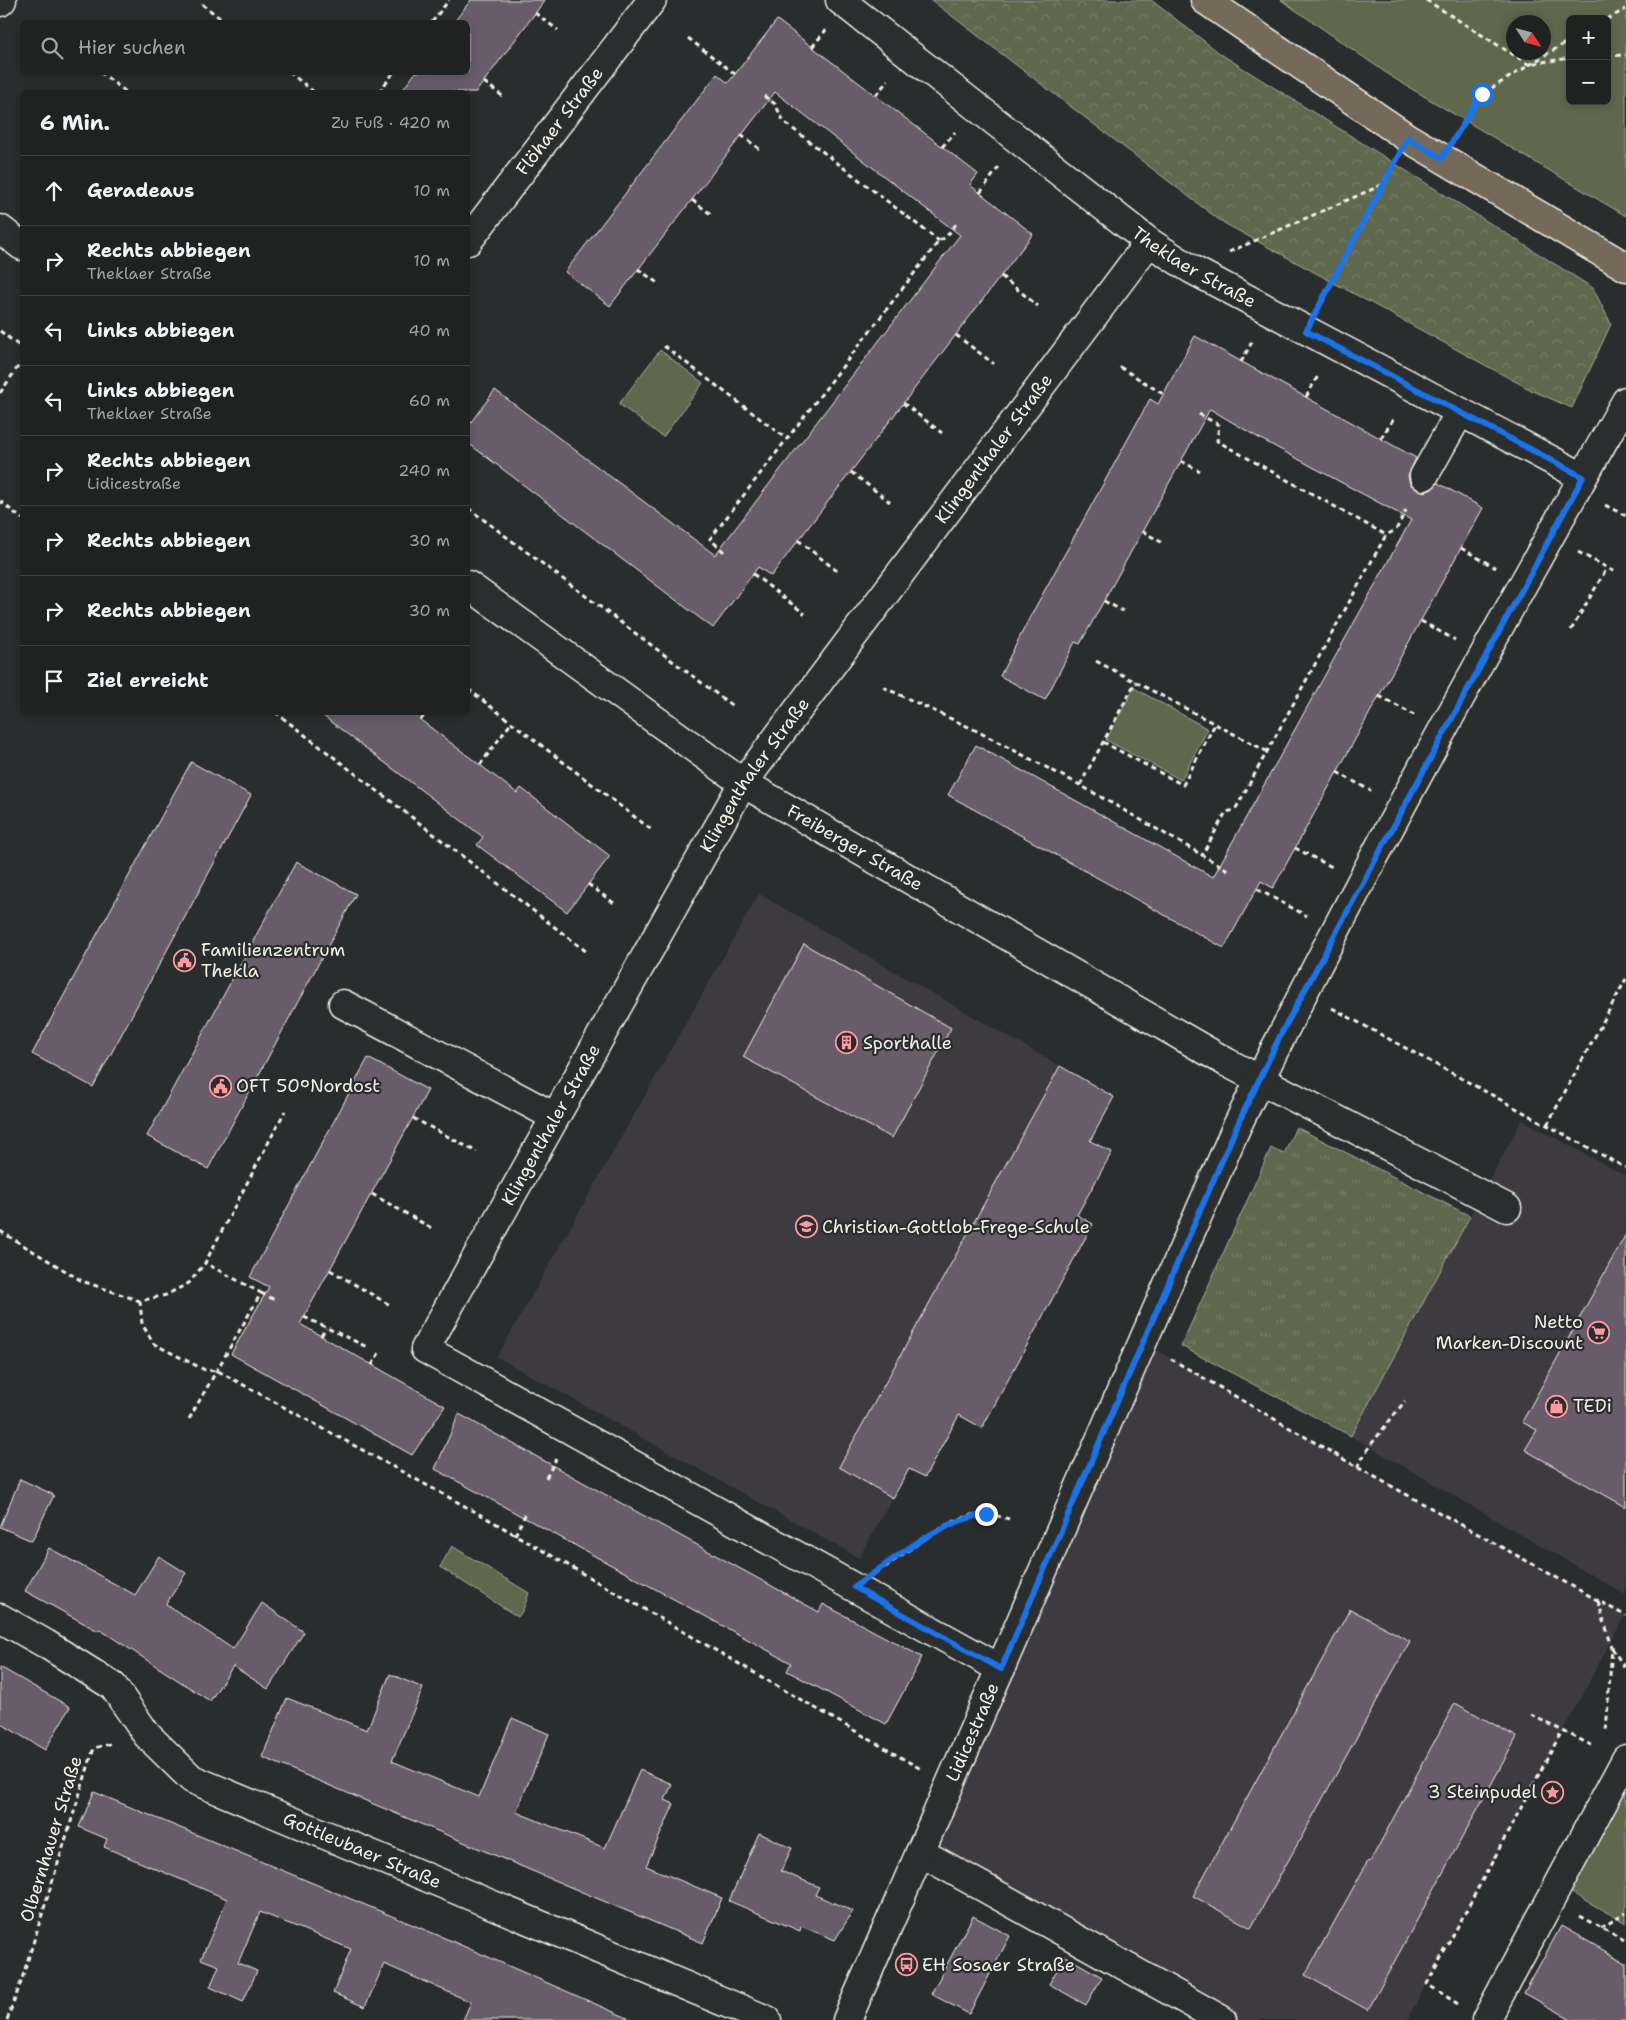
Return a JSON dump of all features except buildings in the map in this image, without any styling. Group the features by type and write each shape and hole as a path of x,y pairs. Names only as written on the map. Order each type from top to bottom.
{"main road":[{"path":"1205,0 1408,138 1626,267"}],"street":[{"name":"Flöhaer Straße","path":"470,238 652,0"},
{"name":"Theklaer Straße","path":"840,0 1149,242 1191,269 1583,477"},
{"path":"0,229 20,244"},
{"name":"Klingenthaler Straße","path":"854,1587 425,1349 742,783 1149,242"},
{"name":"Lidicestraße","path":"847,2020 1236,1128 1259,1080 1335,932 1550,536 1626,401"},
{"path":"1424,476 1460,412"},
{"name":"Freiberger Straße","path":"470,586 742,783 1259,1080 1508,1208"},
{"path":"343,1004 555,1117"},
{"path":"854,1587 1001,1669"},
{"name":"Gottleubaer Straße","path":"0,1618 113,1686 147,1735 192,1779 767,2020"},
{"path":"1486,2020 1549,1900 1618,1757"},
{"path":"920,1852 1222,2020"}],"path":[{"path":"434,20 450,0"},
{"path":"1426,0 1528,64 1566,59"},
{"path":"202,4 222,20"},
{"path":"1611,17 1626,9"},
{"path":"536,13 558,30"},
{"path":"688,38 735,74"},
{"path":"1442,158 1482,94 1566,42"},
{"path":"1611,56 1626,55"},
{"path":"104,75 123,90"},
{"path":"293,75 312,90"},
{"path":"380,90 392,75"},
{"path":"484,82 505,98"},
{"path":"764,96 775,104 784,122 939,241"},
{"path":"741,135 762,151"},
{"path":"1306,331 1408,138"},
{"path":"1191,269 1384,183"},
{"path":"980,193 985,186"},
{"path":"692,200 712,215"},
{"path":"724,552 710,539 939,241 946,237 957,224"},
{"path":"638,269 659,284"},
{"path":"1001,276 1038,306"},
{"path":"0,331 20,346"},
{"path":"956,335 994,364"},
{"path":"664,346 787,439"},
{"path":"0,393 20,365"},
{"path":"1120,367 1163,394"},
{"path":"904,403 942,433"},
{"path":"1199,414 1219,425 1217,441 1386,535"},
{"path":"1181,461 1200,471"},
{"path":"851,472 890,502"},
{"path":"0,502 20,517"},
{"path":"470,509 734,707"},
{"path":"1202,855 1226,812 1235,810 1386,535 1396,530 1406,510"},
{"path":"1142,531 1161,542"},
{"path":"1550,536 1617,573"},
{"path":"798,540 837,571"},
{"path":"1462,548 1480,559"},
{"path":"1571,630 1606,568"},
{"path":"753,574 805,614"},
{"path":"1104,600 1123,612"},
{"path":"1421,620 1441,632"},
{"path":"1096,661 1268,752"},
{"path":"1080,785 1136,681"},
{"path":"883,687 975,730 1080,785 1228,870"},
{"path":"470,691 653,831"},
{"path":"1379,696 1396,705"},
{"path":"279,715 587,952"},
{"path":"421,720 424,715"},
{"path":"480,765 512,723"},
{"path":"1104,742 1183,785 1214,724"},
{"path":"1337,772 1354,781"},
{"path":"1295,848 1308,855"},
{"path":"588,884 614,903"},
{"path":"1257,889 1335,932"},
{"path":"1547,1124 1626,979"},
{"path":"1303,992 1626,1168"},
{"path":"0,1231 82,1281 140,1301 166,1295 189,1283 205,1263 285,1111"},
{"path":"413,1118 476,1152"},
{"path":"372,1194 433,1229"},
{"path":"205,1263 275,1300"},
{"path":"330,1270 390,1304"},
{"path":"189,1419 261,1293"},
{"path":"140,1301 142,1324 154,1344 205,1370 218,1371 515,1534 950,1785"},
{"path":"304,1317 366,1347"},
{"path":"321,1336 326,1328"},
{"path":"1143,1342 1356,1467 1626,1616"},
{"path":"372,1365 379,1353"},
{"path":"1356,1467 1369,1446 1405,1401"},
{"path":"515,1534 527,1511"},
{"path":"854,1587 932,1535 964,1517 986,1514 1009,1519"},
{"path":"1531,1715 1618,1757 1612,1647 1598,1600"},
{"path":"1612,1647 1626,1670"},
{"path":"1427,1984 1562,1731"},
{"name":"Olbernhauer Straße","path":"7,2020 21,1982 94,1748 147,1735"},
{"path":"1549,1900 1626,1941"},
{"path":"1601,1928 1626,1913"}],"shaded area":[{"name":"Christian-Gottlob-Frege-Schule","path":"759,894 1114,1097 859,1558 497,1357"},
{"path":"1522,1120 1626,1176 1626,1595 1351,1436"},
{"path":"1143,1342 1357,1467 1625,1615 1407,2020 1222,2020 920,1852"}],"green space":[{"path":"931,0 1151,0 1222,55 1593,288 1611,324 1572,408 1531,390 1222,222"},
{"path":"1281,0 1626,0 1626,216 1395,79"},
{"path":"660,350 703,383 663,437 619,404"},
{"path":"1134,688 1208,729 1181,780 1106,740"},
{"path":"1296,1127 1470,1216 1351,1436 1181,1346 1271,1148 1284,1154"},
{"path":"452,1546 529,1593 523,1610 518,1617 440,1567"},
{"path":"1626,1789 1626,1923 1570,1892"}],"place":[{"name":"Familienzentrum Thekla","path":"185,960"},
{"name":"Sporthalle","path":"847,1043"},
{"name":"OFT 50°Nordost","path":"220,1086"},
{"name":"Christian-Gottlob-Frege-Schule","path":"806,1227"},
{"name":"Netto Marken-Discount","path":"1599,1332"},
{"name":"TEDi","path":"1557,1406"},
{"name":"3 Steinpudel","path":"1553,1792"},
{"name":"EH Sosaer Straße","path":"906,1965"}],"route":[{"path":"986,1514 964,1517 932,1535 854,1587 1001,1669 1236,1128 1282,1032 1401,808 1583,477 1306,331 1408,138 1442,158 1482,94"}]}
